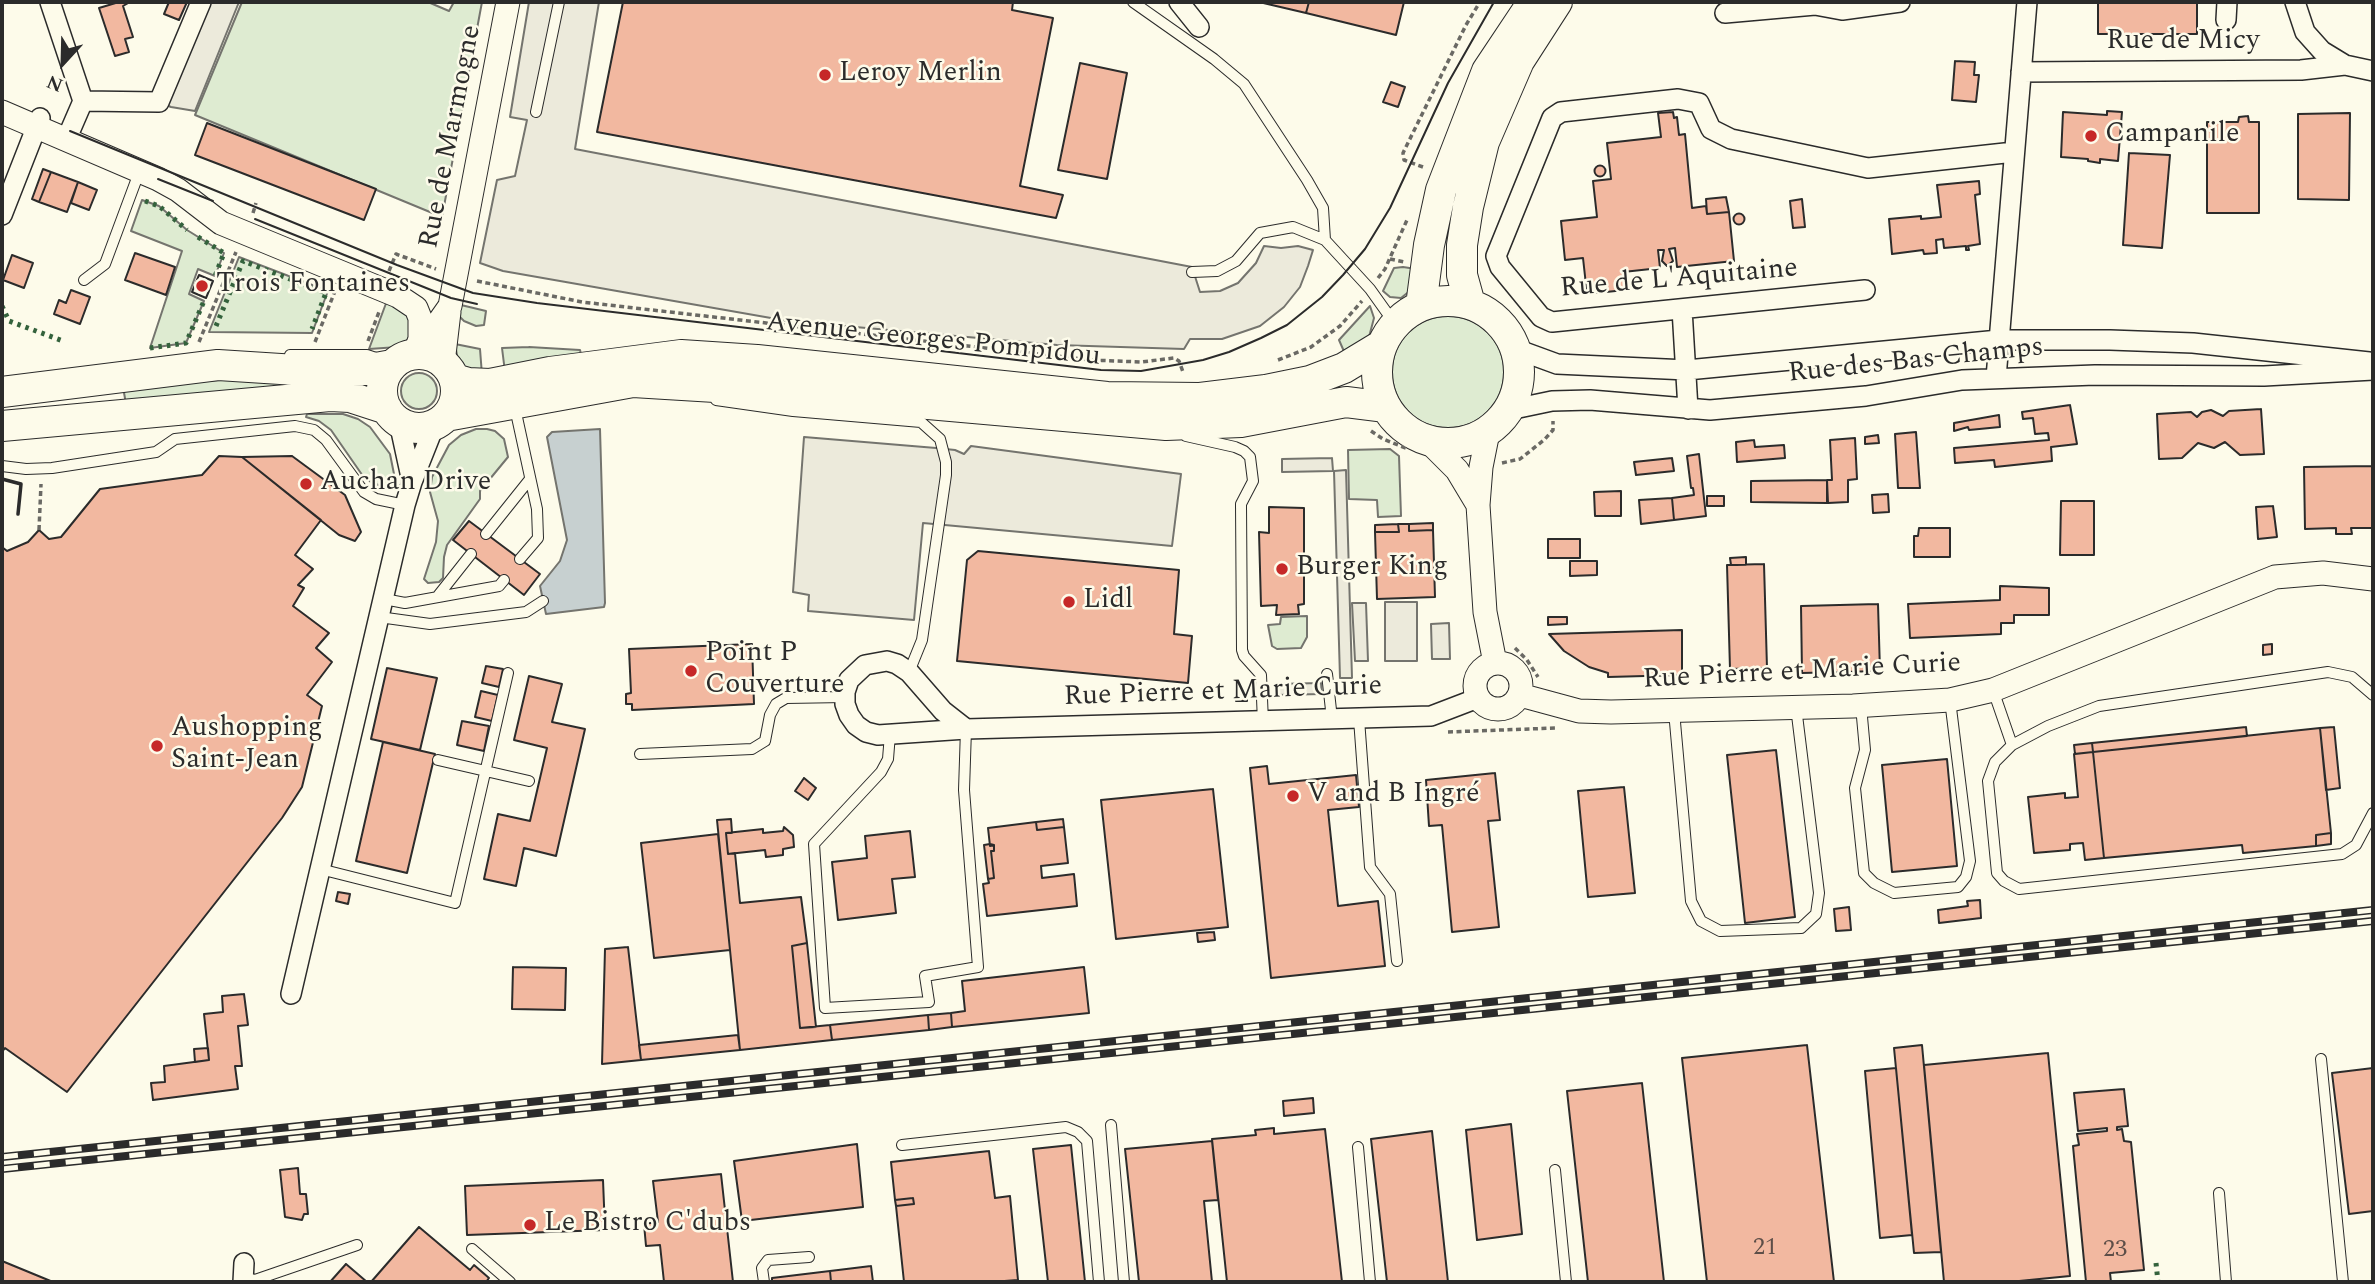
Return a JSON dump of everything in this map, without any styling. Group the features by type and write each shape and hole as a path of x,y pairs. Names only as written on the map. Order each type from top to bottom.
{"main road":[{"path":"1421,306 1429,245 1441,190 1487,71 1533,2"},
{"path":"2,426 330,396 350,397 421,428 441,420 514,404 633,382 769,390 1166,425 1241,422 1346,402 1404,428 1424,447 1469,441 1488,432 1509,410 1517,391 1520,370 1516,349 1509,334 1485,311 1470,304 1462,275 1462,245 1468,207 1484,142 1519,61 1557,2"},
{"name":"Avenue Georges Pompidou","path":"449,371 468,383 490,384 550,372 681,355 757,360 1107,397 1200,398 1310,382 1344,368 1380,343 1421,306 1445,301 1470,304"},
{"path":"1375,417 1380,343"},
{"path":"2,392 207,358 312,371 365,370 424,354 449,371 455,398 441,420"},
{"path":"393,416 382,391 386,373 403,360"}],"street":[{"path":"50,2 83,101"},
{"path":"2,215 56,131 83,101 159,102 201,2"},
{"name":"Rue de Marmogne","path":"403,360 428,339 450,306 508,2"},
{"path":"1179,2 1199,27"},
{"path":"1725,13 1815,3 1842,9 1899,2"},
{"path":"1996,378 2027,2"},
{"name":"Rue de Micy","path":"2295,2 2305,32 2322,51 2345,65"},
{"name":"Rue de Micy","path":"2021,72 2301,70 2345,65 2373,71"},
{"name":"Rue de L'Aquitaine","path":"1865,290 1552,322 1541,317 1500,267 1496,256 1552,118 1561,112 1678,99 1689,101 1699,103 1711,129 1731,139 1868,168 2014,152"},
{"path":"2,103 149,174 178,190 221,223 381,299 398,296 415,308 420,318 420,339 403,360"},
{"path":"2,112 56,131"},
{"path":"449,371 450,306"},
{"path":"1682,309 1688,409"},
{"name":"Rue des Bas Champs","path":"1516,349 1557,364 1687,370 1999,340 2110,340 2193,343 2373,363"},
{"name":"Rue des Bas Champs","path":"1509,410 1552,401 1590,400 1710,410 1866,396 1962,380 1996,378 2276,375 2373,370"},
{"path":"393,416 412,482"},
{"path":"290,994 405,505 412,482 441,420"},
{"path":"1488,432 1481,467 1478,505 1485,612 1495,663"},
{"path":"1424,447 1457,470 1478,505"},
{"name":"Rue Pierre et Marie Curie","path":"1520,695 1578,711 1674,711 1950,700 1993,690 2275,577 2323,573 2367,577"},
{"path":"845,697 849,680 865,665 887,661 909,672 943,711 966,729"},
{"path":"1495,663 1509,665 1521,681 1520,695 1510,706 1489,708 1478,698 1475,687 1478,674 1495,663"},
{"name":"Rue Pierre et Marie Curie","path":"845,697 849,715 856,725 866,732 878,735 966,729 1430,716 1478,698"}],"lane":[{"path":"536,113 559,2"},
{"path":"1133,2 1214,59 1244,84 1323,208 1325,240"},
{"path":"84,280 105,264 149,174"},
{"path":"1192,272 1217,271 1236,261 1259,233 1293,227 1325,240 1370,289 1380,343"},
{"path":"278,356 367,355 403,360"},
{"path":"207,358 253,356"},
{"path":"633,382 731,403 921,422 940,439 946,462 922,640 909,672"},
{"path":"514,404 537,509 538,538 520,559"},
{"path":"1103,419 1235,447 1250,457 1253,481 1241,504 1242,650 1261,675 1264,722"},
{"path":"2,466 52,468 156,452 175,439 295,426 314,430 326,440 364,492 376,499 405,505"},
{"path":"486,534 530,479"},
{"path":"437,597 471,554"},
{"path":"381,608 499,586 504,580"},
{"path":"381,608 430,624 526,612 543,601"},
{"path":"2373,695 2352,677 2328,672 2099,706 2048,726 2012,745 1995,762 1988,781 1997,873 2004,881 2020,888 2343,854 2356,845 2373,813"},
{"path":"320,869 455,903 508,673"},
{"path":"1327,674 1332,720"},
{"path":"1993,690 2012,745"},
{"path":"640,754 752,749 765,741 770,715 776,704 786,698 845,697"},
{"path":"1861,705 1865,750 1855,788 1864,873 1874,883 1894,893 1958,887 1966,877 1970,861 1950,700"},
{"path":"1674,711 1691,901 1701,921 1720,931 1733,931 1801,928 1816,914 1819,893 1796,707"},
{"path":"1359,719 1370,867 1390,894 1397,961"},
{"path":"890,734 888,759 881,772 814,845 825,1008 929,1002 925,976 978,967 964,790 966,729"},
{"path":"438,760 529,781"},
{"path":"2321,1059 2343,1282"},
{"path":"1111,1125 1124,1282"},
{"path":"902,1145 1066,1127 1078,1132 1087,1141 1099,1282"},
{"path":"1358,1147 1370,1282"},
{"path":"1555,1170 1566,1282"},
{"path":"2219,1193 2226,1282"},
{"path":"243,1274 255,1280 357,1245"},
{"path":"472,1249 510,1282"},
{"path":"764,1282 762,1268 768,1260 809,1257"}],"path":[{"path":"1428,174 1426,169 1404,160 1403,153 1480,2"},
{"path":"1378,278 1385,269 1412,210"},
{"path":"207,358 238,249"},
{"path":"366,346 396,254 438,270"},
{"name":"Avenue Georges Pompidou","path":"469,279 512,290 582,302 1091,360 1141,362 1174,358 1180,361 1186,381"},
{"path":"313,348 337,288"},
{"path":"1269,365 1311,347 1340,326 1365,296"},
{"path":"1375,417 1383,439 1424,447"},
{"path":"1492,465 1520,459 1553,430 1553,420"},
{"path":"39,530 41,475"},
{"path":"1510,641 1541,681"}],"green space":[{"path":"242,2 428,2 449,11 454,2 482,2 442,217 195,115"},
{"path":"142,200 159,206 187,230 224,253 215,276 198,269 189,294 204,301 186,343 150,348 182,251 131,231"},
{"path":"239,257 328,291 312,333 209,332"},
{"path":"1394,268 1416,269 1411,290 1401,298 1390,297 1383,291"},
{"path":"388,298 413,315 409,339 398,347 369,349"},
{"path":"461,305 486,311 484,325 476,326 464,321 459,316"},
{"path":"1370,306 1374,318 1369,337 1346,356 1339,340"},
{"path":"1448,316 1470,320 1488,332 1500,350 1504,372 1500,394 1488,412 1470,424 1448,428 1426,424 1408,412 1396,394 1392,372 1396,350 1408,332 1426,320"},
{"path":"455,344 480,349 482,375 464,368 458,361"},
{"path":"502,348 580,350 582,358 505,372"},
{"path":"419,373 432,378 437,391 432,404 419,409 406,404 401,391 406,378"},
{"path":"251,379 280,381 281,389 126,404 123,387 167,382"},
{"path":"307,414 343,414 370,427 390,454 394,474 392,484 385,488 365,479 331,430 319,421 306,417"},
{"path":"476,429 495,431 504,439 508,457 480,491 480,499 447,545 443,578 439,582 428,583 424,579 436,542 438,521 430,492 432,477 449,445 461,435"},
{"path":"1390,449 1399,456 1401,516 1378,517 1377,500 1349,499 1348,450"},
{"path":"1307,616 1307,637 1301,648 1277,649 1272,646 1268,625 1280,624 1281,617"}],"shaded area":[{"path":"201,2 239,2 195,111 171,107 159,102"},
{"path":"529,2 599,2 575,149 1192,267 1200,292 1220,291 1238,283 1256,263 1264,246 1298,246 1313,250 1308,266 1300,287 1284,307 1260,326 1222,339 1190,339 1184,349 1057,345 788,321 503,271 480,263 497,180 515,176 527,120 510,117"},
{"path":"600,429 604,607 546,614 540,586 560,561 567,540 547,437 552,432"},
{"path":"804,437 955,450 964,454 971,446 1181,474 1172,546 923,523 914,620 808,611 809,595 793,592"},
{"path":"1332,458 1333,471 1282,472 1282,459"},
{"path":"1346,470 1352,678 1340,678 1334,471"},
{"path":"1385,602 1417,602 1417,661 1385,661"},
{"path":"1352,603 1366,603 1368,661 1355,661"},
{"path":"1449,623 1450,659 1432,659 1431,624"},
{"path":"1321,683 1322,694 1276,695 1276,684"}],"building":[{"path":"130,2 123,6 133,37 125,39 129,52 115,56 99,8"},
{"path":"169,2 187,2 179,20 164,14"},
{"name":"Leroy Merlin","path":"623,2 1013,2 1012,10 1053,18 1020,186 1063,195 1056,218 597,132"},
{"path":"1259,2 1309,2 1306,13"},
{"path":"1309,2 1404,2 1396,35 1306,13"},
{"path":"2098,2 2197,2 2197,34 2098,34"},
{"path":"1955,61 1975,62 1974,75 1979,75 1976,102 1952,100"},
{"name":"Leroy Merlin","path":"1080,63 1127,73 1107,179 1058,170"},
{"path":"1391,82 1405,87 1398,107 1383,102"},
{"name":"Campanile","path":"2107,111 2122,112 2118,161 2100,159 2100,163 2088,159 2061,157 2063,112 2107,115"},
{"path":"1673,112 1674,118 1677,117 1679,135 1685,134 1692,208 1706,206 1707,214 1729,212 1734,261 1677,267 1675,248 1669,249 1673,261 1667,266 1662,261 1664,250 1658,250 1660,268 1623,272 1625,290 1587,294 1583,258 1565,260 1561,221 1597,217 1593,181 1611,179 1607,143 1661,137 1658,113"},
{"path":"2350,113 2349,200 2298,199 2298,114"},
{"path":"2248,116 2249,122 2259,122 2259,213 2207,213 2207,122 2238,122 2239,117"},
{"path":"207,123 376,189 364,220 195,155"},
{"path":"2129,153 2170,155 2162,248 2123,245"},
{"path":"1600,165 1606,171 1600,177 1594,171"},
{"path":"43,169 51,172 39,202 32,199"},
{"path":"51,172 78,182 67,212 39,202"},
{"path":"1979,181 1980,194 1975,195 1980,244 1968,246 1969,250 1966,250 1966,246 1944,248 1943,239 1936,240 1937,253 1924,254 1923,250 1892,254 1889,219 1941,217 1937,185"},
{"path":"78,182 97,190 89,210 71,203"},
{"path":"1726,197 1729,212 1707,214 1706,199"},
{"path":"1802,199 1805,227 1793,228 1790,201"},
{"path":"1739,213 1745,219 1739,225 1733,219"},
{"path":"135,253 175,267 166,295 125,280"},
{"path":"12,255 33,263 24,288 3,280"},
{"name":"Trois Fontaines","path":"199,275 213,281 206,298 192,292"},
{"name":"Trois Fontaines","path":"199,275 213,281 206,298 192,292"},
{"path":"71,290 90,297 80,324 54,314 59,300 66,303"},
{"path":"2070,405 2077,444 2051,447 2052,461 1995,467 1994,460 1955,463 1954,448 2049,440 2048,433 2035,434 2033,418 2023,419 2022,412"},
{"path":"2261,409 2264,454 2240,455 2225,442 2214,448 2198,443 2182,458 2159,459 2157,414 2191,412 2197,417 2202,412 2211,410 2223,416 2229,411"},
{"path":"1999,415 2000,427 1969,430 1968,427 1954,431 1954,423"},
{"path":"1916,432 1920,488 1898,488 1895,434"},
{"path":"1878,435 1879,443 1865,444 1865,437"},
{"path":"1855,438 1857,479 1848,480 1848,502 1828,503 1827,480 1832,480 1830,440"},
{"path":"1754,440 1755,447 1784,445 1785,458 1737,462 1736,442"},
{"path":"1699,454 1706,516 1674,520 1672,498 1694,495 1687,456"},
{"name":"Aushopping Saint-Jean","path":"219,456 242,457 321,520 295,555 313,569 298,585 304,588 293,606 329,633 316,648 332,662 307,695 322,706 302,787 282,818 67,1092 5,1048 2,1052 2,547 7,551 28,542 39,530 49,539 61,537 100,489 202,475"},
{"path":"292,456 345,495 361,532 355,541 339,535 242,457"},
{"path":"1672,458 1674,471 1636,475 1634,462"},
{"path":"2372,466 2373,528 2351,528 2352,534 2336,534 2336,528 2305,529 2304,467"},
{"path":"1827,480 1827,503 1751,502 1751,481"},
{"path":"1621,491 1621,516 1595,516 1594,492"},
{"path":"1888,494 1889,512 1873,513 1872,495"},
{"path":"1707,496 1724,496 1724,506 1707,506"},
{"path":"1672,498 1674,520 1641,524 1639,500"},
{"path":"2061,501 2094,501 2094,555 2060,555"},
{"path":"2273,506 2277,537 2258,539 2256,507"},
{"name":"Burger King","path":"1269,507 1304,508 1304,604 1298,605 1299,614 1276,615 1277,605 1261,606 1259,532 1269,533"},
{"path":"469,521 540,574 524,595 453,540"},
{"path":"1433,523 1433,530 1409,531 1409,524"},
{"path":"1398,524 1399,532 1375,532 1375,525"},
{"path":"1398,524 1409,524 1409,531 1433,530 1435,597 1377,599 1375,532 1399,532"},
{"path":"1919,528 1950,528 1950,557 1914,557 1914,536 1918,536"},
{"path":"1548,539 1580,539 1580,558 1548,558"},
{"name":"Lidl","path":"978,551 1179,570 1174,634 1192,636 1188,683 957,661 967,560"},
{"path":"1746,557 1746,565 1731,565 1730,558"},
{"path":"1570,561 1597,561 1597,575 1570,576"},
{"path":"1764,564 1767,668 1730,669 1727,565"},
{"path":"2000,586 2049,588 2049,615 2014,615 2014,623 2001,623 2001,634 1910,638 1908,604 2000,600"},
{"path":"1878,604 1880,671 1802,673 1801,606"},
{"path":"1548,617 1567,617 1567,624 1548,625"},
{"path":"1682,630 1682,675 1608,677 1608,673 1589,667 1564,651 1549,634"},
{"name":"Point P Couverture","path":"752,644 754,704 632,710 632,704 626,704 626,694 631,693 629,649"},
{"path":"2272,644 2272,654 2263,655 2263,645"},
{"path":"486,666 503,669 499,687 482,683"},
{"path":"387,668 437,678 420,750 371,739"},
{"path":"529,676 562,684 552,722 585,729 556,856 524,848 516,886 484,879 498,814 530,821 547,748 514,740"},
{"path":"481,691 498,695 492,721 475,717"},
{"path":"1236,691 1247,691 1247,701 1236,701"},
{"path":"462,721 489,726 484,751 457,745"},
{"path":"2246,727 2247,736 2093,752 2092,743"},
{"path":"2334,727 2340,788 2326,790 2320,728"},
{"path":"2320,728 2331,833 2316,835 2316,846 2243,853 2242,845 2104,858 2093,752"},
{"path":"383,742 435,754 407,873 356,861"},
{"path":"2092,743 2093,752 2075,754 2074,745"},
{"path":"1776,750 1795,917 1745,923 1727,755"},
{"path":"2093,752 2104,858 2085,860 2083,843 2070,844 2070,850 2034,853 2028,797 2065,793 2065,798 2078,797 2074,754"},
{"path":"1947,759 1957,866 1892,872 1882,765"},
{"path":"1267,766 1269,784 1356,775 1359,807 1328,810 1338,906 1378,901 1385,966 1271,978 1250,768"},
{"path":"1495,773 1500,820 1488,821 1499,927 1452,932 1442,825 1429,826 1426,780"},
{"path":"804,778 816,788 808,800 795,791"},
{"path":"1624,787 1635,893 1588,897 1578,791"},
{"path":"1213,789 1228,927 1116,939 1101,800"},
{"path":"731,819 732,833 726,833 728,854 735,853 740,903 801,897 807,943 792,946 800,1028 830,1025 832,1040 740,1050 717,820"},
{"path":"1063,819 1064,827 1037,830 1036,822"},
{"path":"1036,822 1037,830 1064,827 1068,863 1041,866 1042,878 1074,874 1077,906 987,916 983,884 994,878 991,851 994,851 994,845 990,846 988,828"},
{"path":"784,827 793,835 794,847 783,849 783,855 766,857 765,850 728,854 726,833 763,829 763,833 783,831"},
{"path":"910,831 915,877 892,879 896,913 838,920 832,862 867,858 865,836"},
{"path":"2331,833 2331,844 2316,846 2316,835"},
{"path":"718,834 730,950 654,958 641,843"},
{"path":"984,845 994,845 994,851 991,851 994,878 988,879"},
{"path":"338,892 350,894 348,904 336,901"},
{"path":"1980,900 1981,918 1939,923 1938,910 1968,906 1967,901"},
{"path":"1849,907 1851,930 1836,931 1834,909"},
{"path":"1214,932 1215,940 1198,942 1197,933"},
{"path":"807,943 816,1027 800,1028 792,946"},
{"path":"628,947 641,1060 602,1064 605,949"},
{"path":"513,967 566,968 565,1010 512,1009"},
{"path":"1084,967 1089,1013 952,1027 951,1013 965,1011 962,981"},
{"path":"244,994 248,1025 238,1026 242,1066 235,1066 238,1089 153,1100 151,1083 165,1082 164,1066 209,1060 204,1014 223,1012 222,996"},
{"path":"951,1013 952,1027 929,1030 928,1015"},
{"path":"928,1015 929,1030 832,1040 830,1025"},
{"path":"738,1035 740,1050 641,1060 639,1045"},
{"path":"1807,1045 1834,1282 1707,1282 1682,1058"},
{"path":"1922,1045 1941,1252 1914,1253 1894,1048"},
{"path":"208,1048 209,1060 195,1062 194,1049"},
{"path":"2048,1053 2070,1276 2009,1282 1944,1282 1924,1065"},
{"path":"1896,1068 1912,1235 1880,1238 1865,1071"},
{"path":"2373,1068 2373,1211 2349,1214 2332,1073"},
{"path":"1642,1083 1664,1282 1588,1282 1567,1091"},
{"path":"2124,1089 2128,1126 2117,1127 2117,1130 2122,1129 2124,1141 2131,1142 2144,1270 2110,1273 2111,1282 2086,1282 2073,1146 2079,1145 2077,1134 2107,1131 2107,1128 2078,1131 2074,1093"},
{"path":"1313,1098 1314,1113 1284,1116 1283,1101"},
{"path":"1511,1124 1522,1234 1477,1240 1466,1130"},
{"path":"1274,1128 1274,1134 1325,1129 1342,1282 1227,1282 1212,1139 1256,1135 1255,1130"},
{"path":"1432,1131 1448,1282 1387,1282 1371,1139"},
{"path":"1212,1141 1218,1200 1204,1201 1212,1282 1139,1282 1125,1149"},
{"path":"857,1144 863,1207 742,1221 734,1161"},
{"path":"1071,1145 1085,1282 1048,1282 1033,1149"},
{"path":"989,1151 995,1198 1010,1196 1018,1280 904,1282 896,1206 914,1204 913,1198 895,1200 891,1162"},
{"path":"298,1168 300,1194 306,1194 308,1214 304,1214 302,1220 285,1217 280,1170"},
{"path":"721,1174 733,1282 664,1282 660,1245 646,1246 644,1224 658,1222 653,1181"},
{"path":"603,1180 605,1230 467,1235 465,1186"},
{"path":"913,1198 914,1204 896,1206 895,1200"},
{"path":"419,1227 470,1270 474,1265 489,1278 486,1282 371,1282"},
{"path":"2,1261 53,1282 2,1282"},
{"path":"346,1264 367,1282 330,1282"},
{"path":"871,1266 873,1282 831,1282 830,1271"},
{"path":"830,1271 831,1282 772,1282 772,1278"}],"tram line":[{"path":"70,131 397,265 473,293 537,303 1101,370 1141,371 1203,360 1229,352 1287,325 1322,297 1365,249 1390,208 1448,83 1494,2"},
{"path":"158,179 213,201"},
{"path":"255,219 451,298 477,304"}],"railway":[{"path":"2,1157 2373,910"},
{"path":"2,1169 2373,921"}],"hedge":[{"path":"145,201 159,206 187,230"},
{"path":"198,237 224,253 215,276"},
{"path":"216,326 243,261 326,293 312,329"},
{"path":"150,348 186,343 204,301"},
{"path":"2,306 9,321 63,341"},
{"path":"2156,1263 2158,1282"}],"wall":[{"path":"2,479 21,484 18,514"}],"place":[{"name":"Leroy Merlin","path":"825,75"},
{"name":"Campanile","path":"2091,136"},
{"name":"Trois Fontaines","path":"202,286"},
{"name":"Auchan Drive","path":"306,484"},
{"name":"Burger King","path":"1282,569"},
{"name":"Lidl","path":"1069,602"},
{"name":"Point P Couverture","path":"691,671"},
{"name":"Aushopping Saint-Jean","path":"157,746"},
{"name":"V and B Ingré","path":"1293,796"},
{"name":"Le Bistro C'dubs","path":"530,1225"}]}
